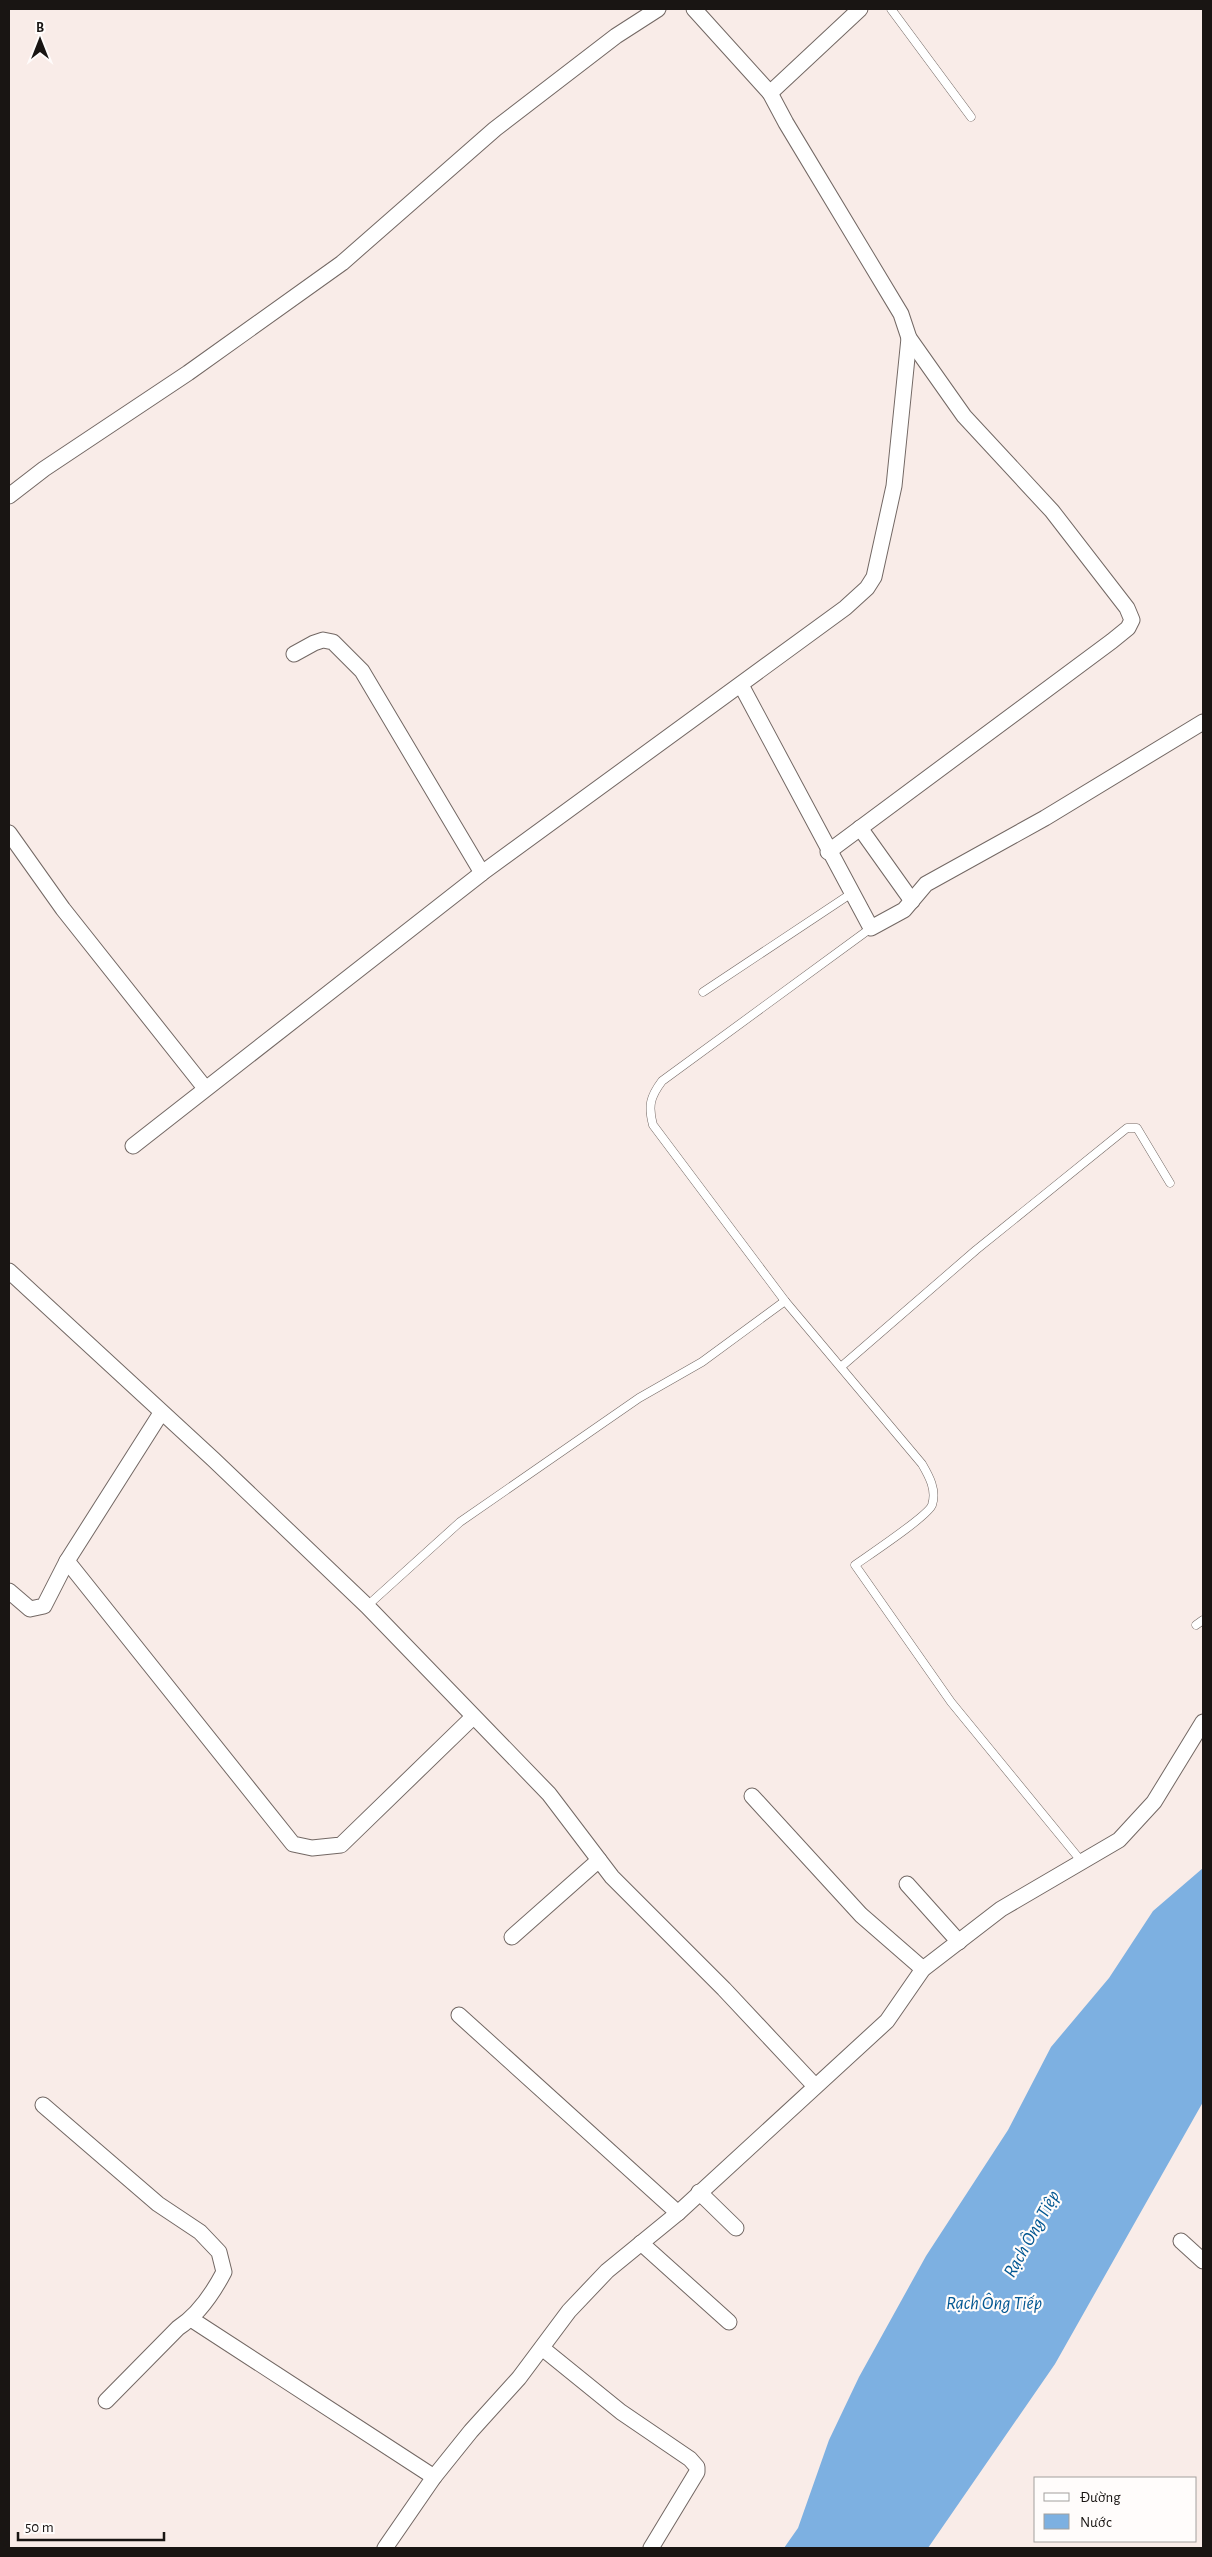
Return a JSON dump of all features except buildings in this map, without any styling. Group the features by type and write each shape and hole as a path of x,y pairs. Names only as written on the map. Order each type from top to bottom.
{"street":[{"path":"9,496 44,470 188,373 342,263 495,129 616,36 658,9"},
{"path":"694,9 770,92 786,123 901,314 909,338 964,416 1052,511 1127,608 1132,620 1128,628 1112,641 828,852"},
{"path":"770,92 860,9"},
{"path":"133,1146 482,873 845,608 867,588 874,577 894,486 909,338"},
{"path":"294,654 322,640 333,642 362,671 482,873"},
{"path":"741,684 828,852 871,928 908,905 926,884 1045,818 1203,722"},
{"path":"860,828 908,905"},
{"path":"9,833 64,909 205,1088"},
{"path":"9,1271 213,1459 367,1606 549,1794 612,1877 724,1989 814,2085"},
{"path":"9,1591 30,1609 37,1610 44,1606 67,1561 161,1413"},
{"path":"67,1561 293,1844 312,1848 341,1845 473,1717"},
{"path":"385,2548 434,2477 542,2348 570,2311 607,2271 678,2212 814,2085 887,2021 923,1969 1002,1909 1119,1840 1154,1802 1203,1722"},
{"path":"752,1796 861,1915 923,1969"},
{"path":"512,1936 599,1860"},
{"path":"907,1884 959,1942"},
{"path":"459,2015 678,2212"},
{"path":"43,2104 158,2204 200,2232 219,2252 224,2272 217,2285 191,2319 178,2328 106,2401"},
{"path":"699,2192 736,2228"},
{"path":"1180,2241 1203,2261"},
{"path":"642,2242 729,2322"},
{"path":"191,2319 434,2477"},
{"path":"542,2348 621,2412 690,2459 697,2467 697,2472 651,2548"}],"lane":[{"path":"892,9 971,117"},
{"path":"703,992 852,894"},
{"path":"871,928 662,1081 649,1102 653,1125 786,1301 922,1464 931,1479 934,1494 929,1511 855,1565 950,1702 1082,1862"},
{"path":"842,1366 976,1250 1127,1128 1137,1128 1170,1183"},
{"path":"367,1606 460,1522 639,1398 702,1362 786,1301"},
{"path":"1196,1625 1203,1620"}],"water":[{"name":"Rạch Ông Tiếp","path":"1203,1868 1203,2102 1055,2364 928,2548 784,2548 798,2528 829,2440 859,2377 926,2256 1008,2130 1051,2047 1109,1978 1153,1911"}],"water label":[{"name":"Rạch Ông Tiệp","path":"1032,2234"}]}
